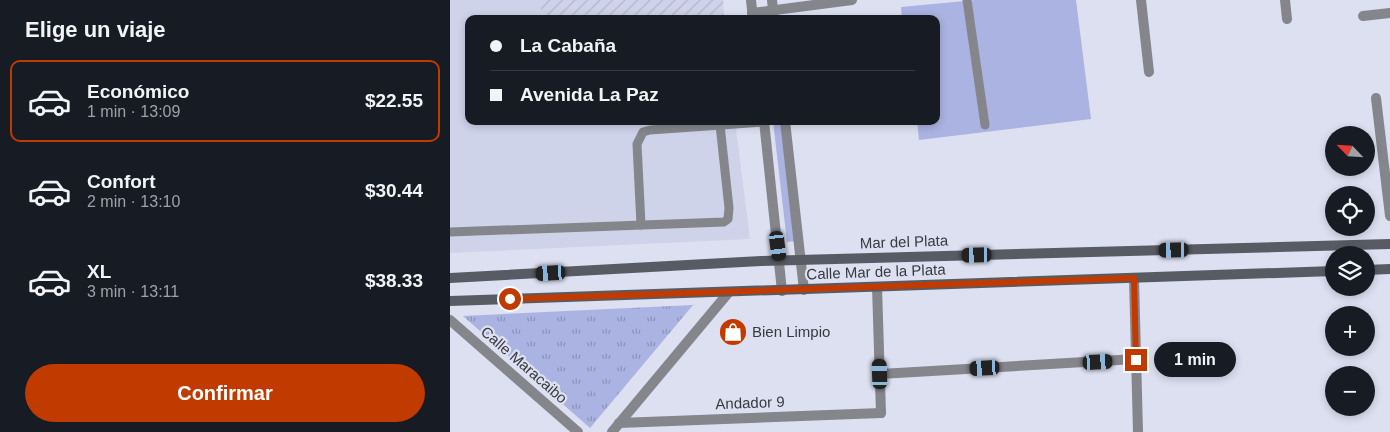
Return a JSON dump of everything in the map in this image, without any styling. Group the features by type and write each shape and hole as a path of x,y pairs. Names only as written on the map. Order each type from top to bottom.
{"main road":[{"name":"Mar del Plata","path":"450,278 800,260 1390,244"},
{"path":"1375,270 1390,269"},
{"name":"Calle Mar de la Plata","path":"450,301 1325,271"}],"street":[{"path":"751,0 753,15"},
{"path":"756,15 773,10 852,0"},
{"path":"1141,0 1149,72"},
{"path":"1285,0 1287,19"},
{"path":"1363,16 1390,13"},
{"path":"1376,98 1390,216"},
{"path":"764,125 782,291"},
{"path":"785,125 804,290"},
{"path":"1134,278 1138,432"},
{"path":"877,287 880,374 1136,360"},
{"path":"612,432 729,292"},
{"name":"Calle Maracaibo","path":"450,320 578,432"},
{"name":"Andador 9","path":"619,423 881,413 880,374"}],"lane":[{"path":"967,0 985,125"},
{"path":"450,232 641,225 717,222 728,220 729,208 720,125 643,132 637,144 641,225"}],"shaded area":[{"path":"450,0 540,0 542,15 465,15 465,125 736,125 750,239 450,253"},
{"path":"540,0 723,0 724,15 542,15"}],"green space":[{"path":"976,0 1076,0 1091,119 919,140 917,125 940,125 940,15 902,15 901,7"},
{"path":"773,125 782,125 796,241 787,242"},
{"path":"693,305 590,428 463,316"}],"place":[{"name":"Bien Limpio","path":"733,332"}],"route":[{"path":"510,299 1134,278 1136,360"}]}
